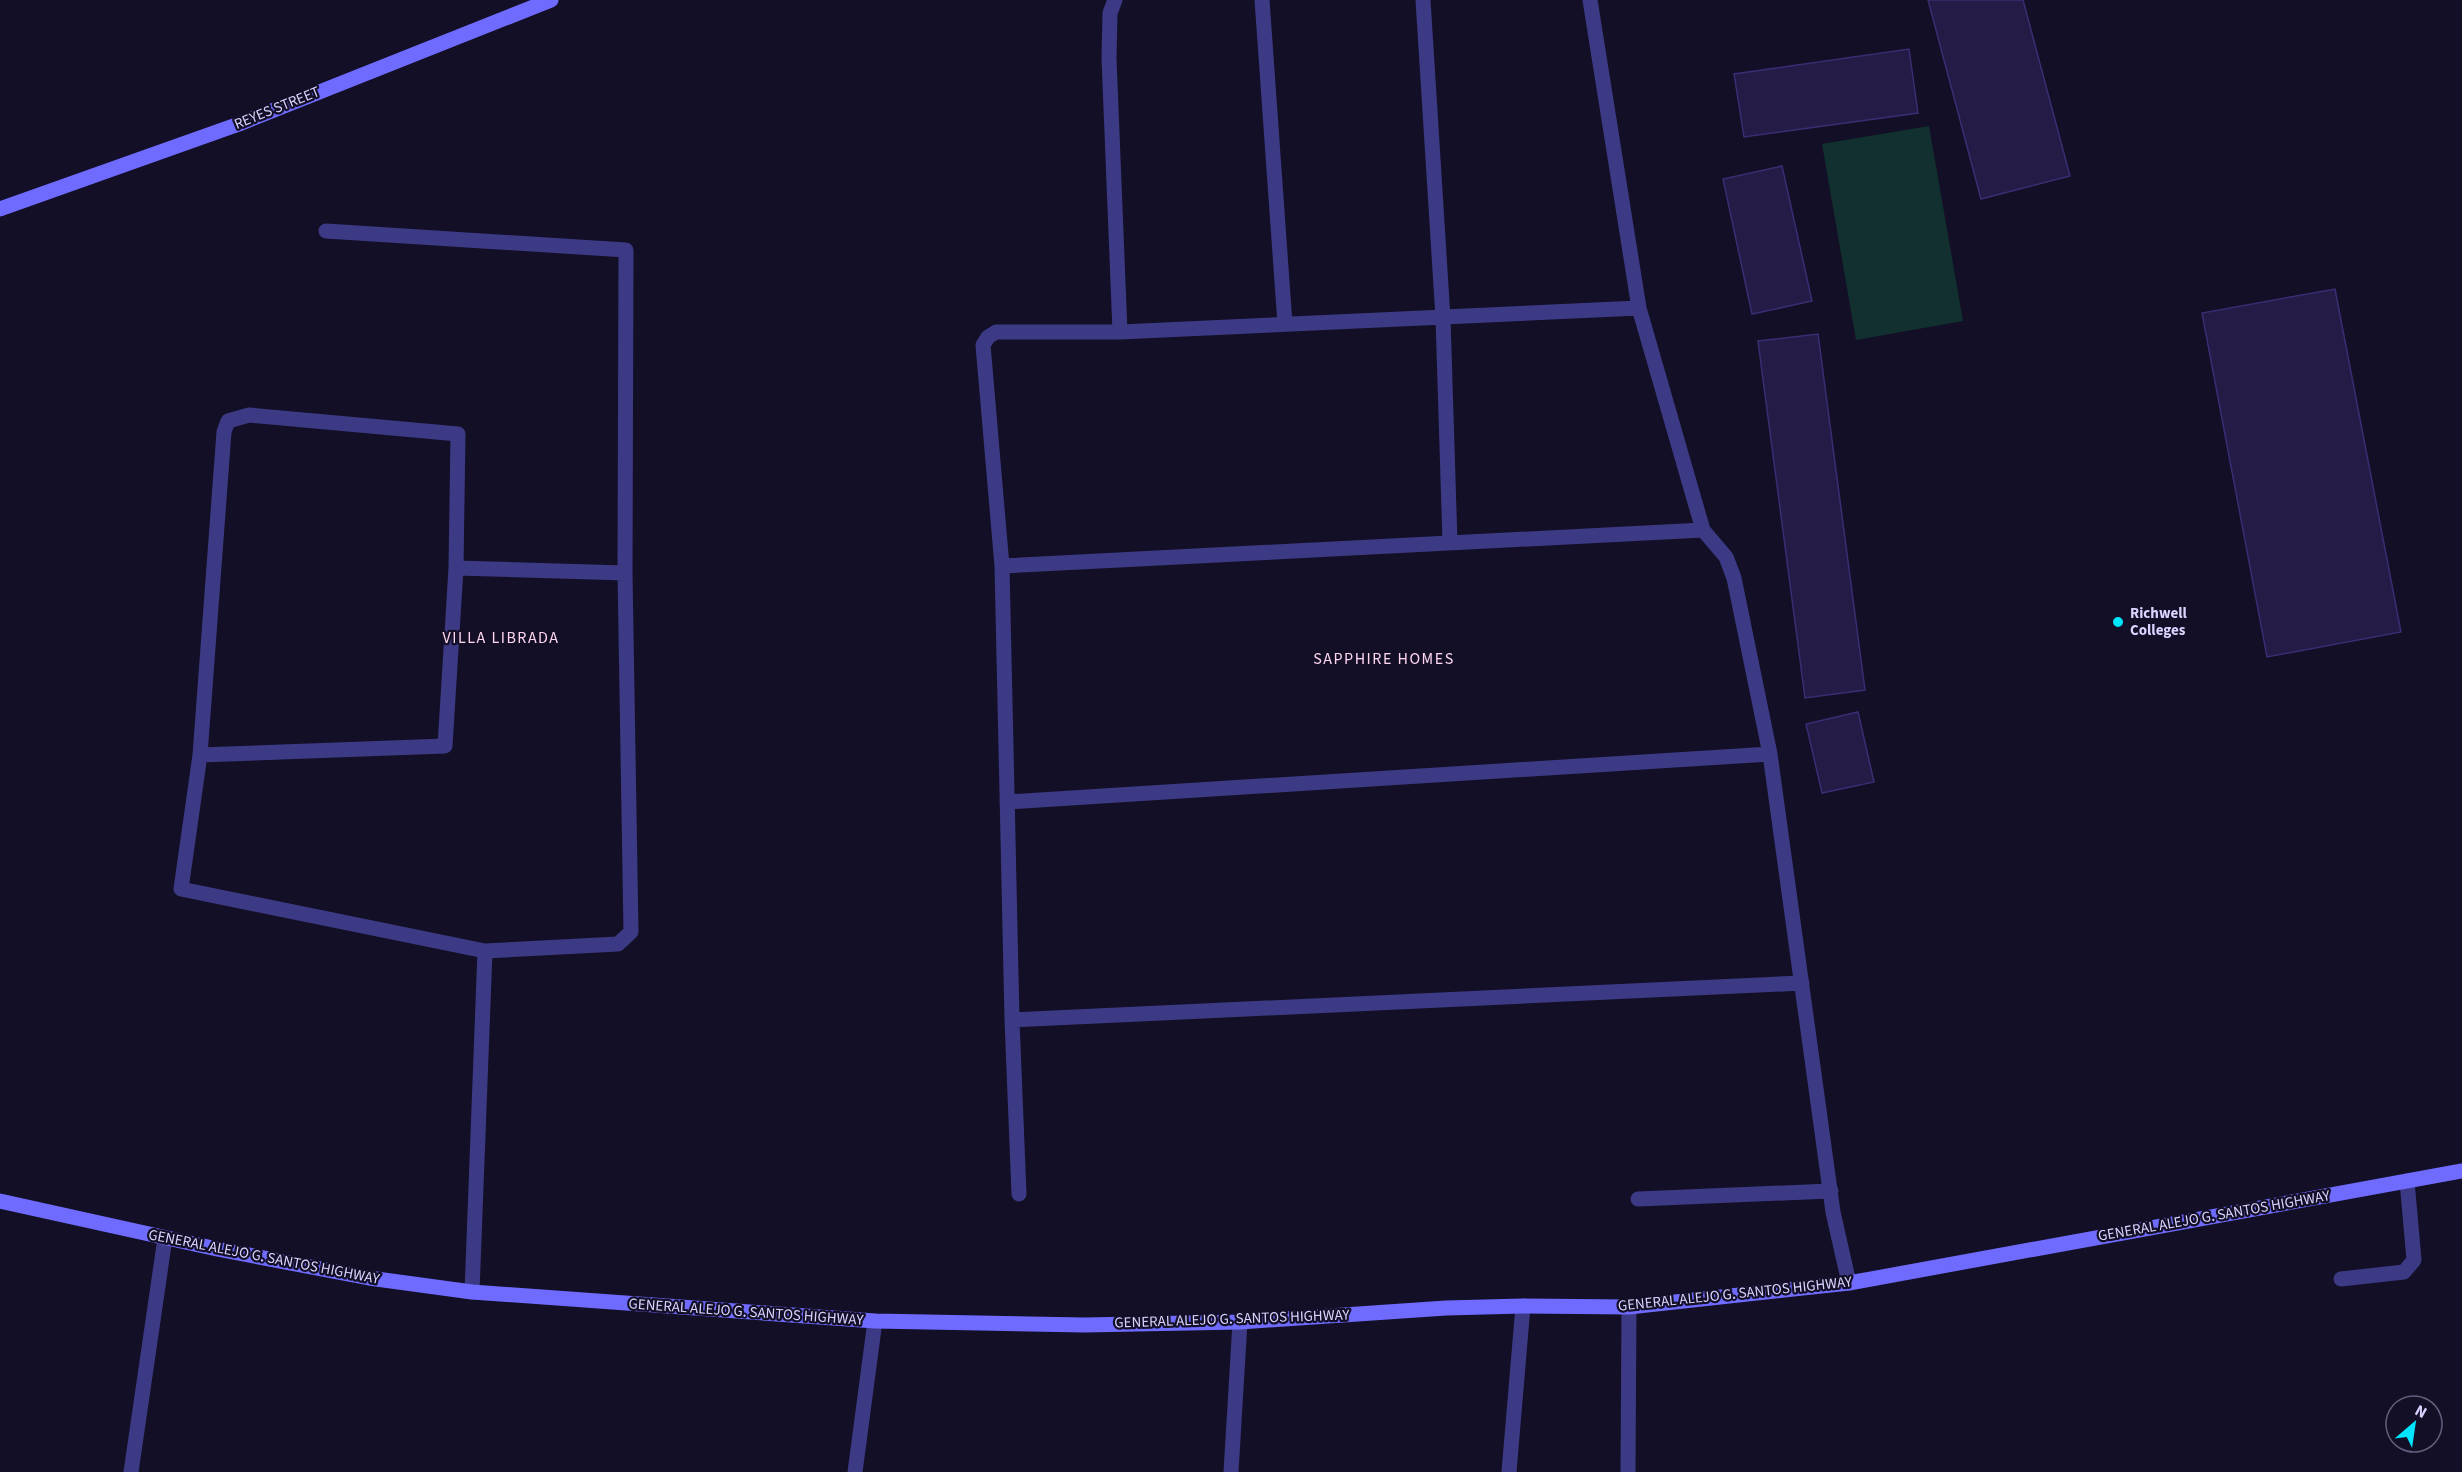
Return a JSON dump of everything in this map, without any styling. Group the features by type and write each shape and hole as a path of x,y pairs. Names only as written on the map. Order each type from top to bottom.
{"main road":[{"name":"REYES STREET","path":"0,209 239,124 551,0"},
{"name":"GENERAL ALEJO G. SANTOS HIGHWAY","path":"0,1201 165,1238 369,1278 472,1292 875,1321 1085,1324 1240,1322 1446,1308 1629,1307 1850,1282 2462,1171"}],"street":[{"path":"1115,0 1110,13 1109,58 1120,332"},
{"path":"1262,0 1285,324"},
{"path":"1423,0 1443,318 1450,543"},
{"path":"1590,0 1639,308 1703,530 1726,556 1734,578 1770,754 1833,1212 1850,1282"},
{"path":"200,755 445,746 456,568 458,435 249,415 228,421 224,432 200,755 181,890 485,951 618,945 631,932 625,573 626,250 326,231"},
{"path":"1019,1194 1012,1020 1002,566 983,345 988,337 996,332 1120,332 1639,308"},
{"path":"1002,566 1703,530"},
{"path":"456,568 625,573"},
{"path":"1007,802 1770,754"},
{"path":"472,1292 485,951"},
{"path":"1012,1020 1802,983"},
{"path":"2341,1279 2404,1272 2414,1260 2407,1181"},
{"path":"1638,1199 1831,1191"},
{"path":"131,1472 165,1238"},
{"path":"1509,1472 1523,1306"},
{"path":"1628,1472 1629,1307"},
{"path":"855,1472 875,1321"},
{"path":"1231,1472 1240,1322"}],"green space":[{"path":"1929,126 1963,321 1856,340 1822,144"}],"building":[{"path":"1928,0 2023,0 2070,176 1981,199"},
{"path":"1909,49 1918,113 1744,137 1734,74"},
{"path":"1782,166 1812,301 1752,314 1723,179"},
{"path":"2335,289 2401,632 2267,657 2202,313"},
{"path":"1818,334 1865,690 1805,698 1758,341"},
{"path":"1858,712 1874,782 1822,793 1806,724"}],"place":[{"name":"Richwell Colleges","path":"2118,622"}],"district":[{"name":"VILLA LIBRADA","path":"501,638"},
{"name":"SAPPHIRE HOMES","path":"1384,659"}]}
